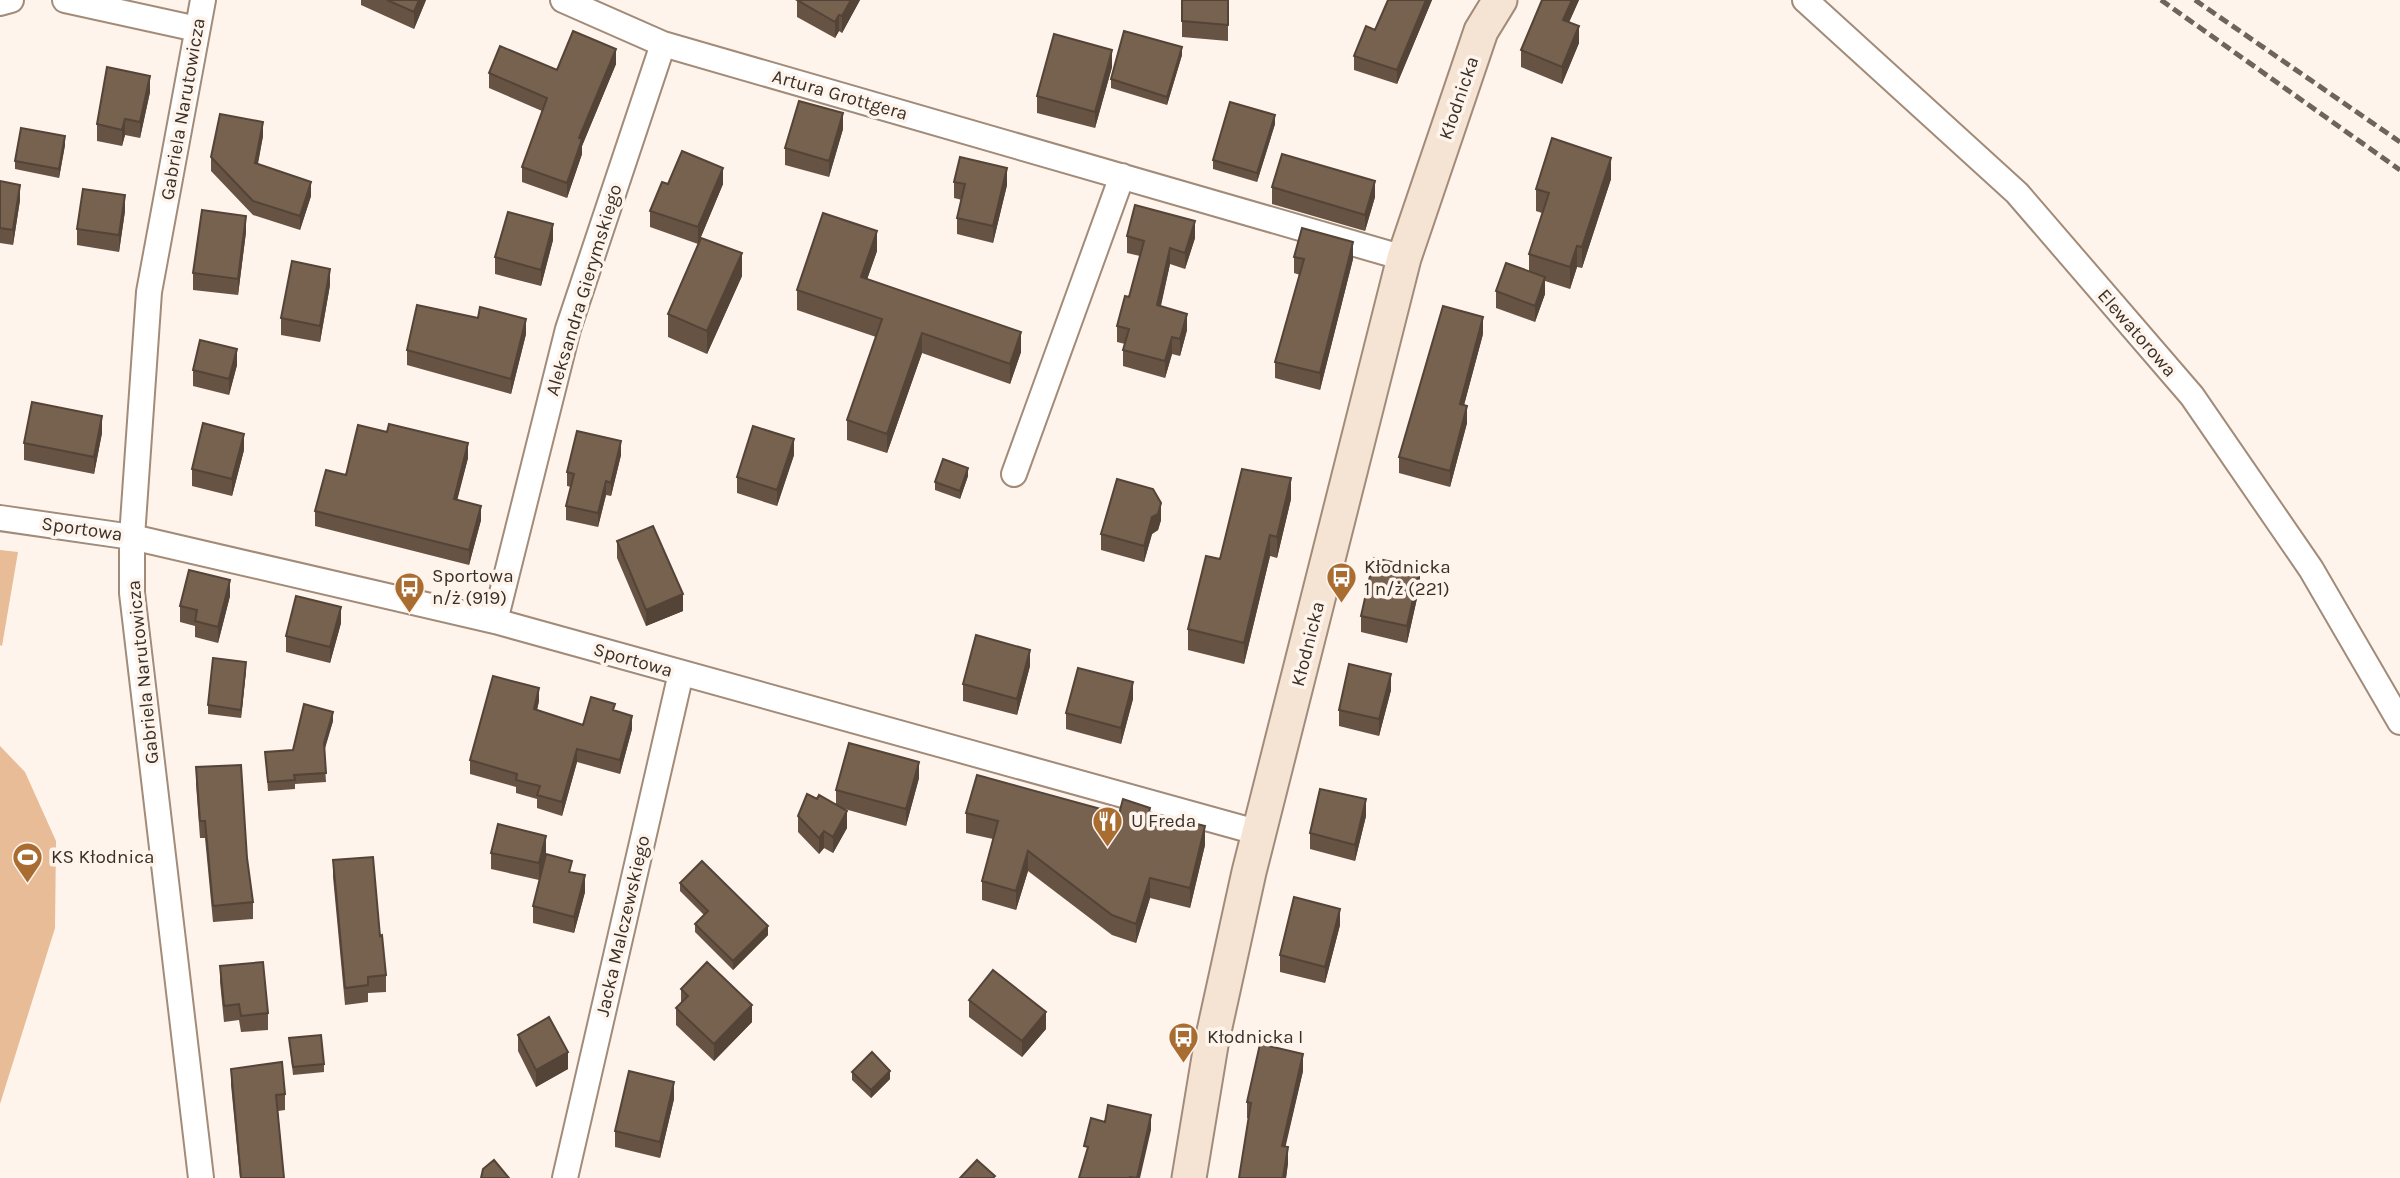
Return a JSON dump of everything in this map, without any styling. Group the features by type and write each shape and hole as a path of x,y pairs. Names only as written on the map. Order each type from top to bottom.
{"main road":[{"name":"Kłodnicka","path":"1189,1178 1211,1045 1260,833 1404,258 1481,32 1500,0"}],"street":[{"path":"0,3 11,0"},
{"path":"65,0 197,29"},
{"name":"Gabriela Narutowicza","path":"201,1178 132,593 132,537 149,292 203,0"},
{"name":"Artura Grottgera","path":"564,0 663,44 1404,258"},
{"name":"Elewatorowa","path":"1805,0 2017,193 2192,396 2311,569 2400,722"},
{"name":"Aleksandra Gierymskiego","path":"495,621 568,329 663,44"},
{"path":"1014,474 1122,176"},
{"name":"Sportowa","path":"0,518 132,537 495,621 1260,833"},
{"name":"Jacka Malczewskiego","path":"565,1178 681,673"}],"shaded area":[{"path":"0,550 18,552 2,646 0,645"},
{"name":"KS Kłodnica","path":"0,746 25,772 56,841 55,928 0,1104"}],"building":[{"path":"387,0 419,0 414,12"},
{"path":"797,0 851,0 842,16 839,15 835,22"},
{"path":"1182,0 1228,0 1228,25 1182,21"},
{"path":"1388,0 1426,0 1397,70 1354,56 1366,26 1375,30"},
{"path":"1542,0 1572,0 1563,20 1579,26 1562,67 1521,50"},
{"path":"573,31 616,49 579,138 582,139 567,183 522,167 547,98 489,73 500,46 557,70"},
{"path":"1124,31 1182,47 1167,97 1111,79"},
{"path":"1054,34 1112,50 1095,112 1037,96"},
{"path":"107,67 150,76 140,122 125,119 122,130 97,124"},
{"path":"799,101 843,113 829,161 785,148"},
{"path":"1230,102 1275,115 1257,173 1213,160"},
{"path":"220,114 263,122 255,163 311,182 300,216 253,201 211,157"},
{"path":"21,128 65,136 59,169 15,161"},
{"path":"1552,138 1611,158 1582,247 1577,246 1570,267 1529,254 1549,193 1536,189"},
{"path":"682,151 723,168 698,227 650,211 662,182 668,184"},
{"path":"1282,154 1375,181 1365,215 1272,187"},
{"path":"960,157 1007,168 993,226 957,218 965,184 954,182"},
{"path":"0,181 20,185 13,230 0,228"},
{"path":"83,189 125,195 119,235 77,229"},
{"path":"1135,205 1195,221 1185,253 1170,248 1157,305 1187,314 1180,339 1172,337 1165,361 1123,350 1129,329 1117,326 1125,296 1129,297 1144,241 1127,236"},
{"path":"202,210 246,216 238,279 193,273"},
{"path":"508,212 553,224 541,270 495,257"},
{"path":"823,213 877,231 861,277 1021,332 1010,364 922,333 887,434 847,420 882,319 797,290"},
{"path":"1302,228 1353,242 1320,373 1275,362 1304,259 1294,257"},
{"path":"701,238 742,253 707,331 668,314"},
{"path":"292,261 330,269 320,326 281,318"},
{"path":"1506,263 1545,277 1535,306 1496,291"},
{"path":"417,305 478,318 480,307 526,319 511,379 407,350"},
{"path":"1443,306 1483,317 1460,404 1467,406 1450,471 1399,457"},
{"path":"200,340 237,349 229,379 193,370"},
{"path":"32,402 102,416 94,457 24,443"},
{"path":"203,423 244,434 232,479 192,469"},
{"path":"389,424 468,443 454,499 481,506 469,550 315,511 326,470 346,475 358,425 387,432"},
{"path":"753,426 794,439 777,490 737,477"},
{"path":"577,431 621,441 611,483 606,481 598,513 566,506 574,474 567,472"},
{"path":"943,459 968,468 960,491 935,482"},
{"path":"1242,469 1291,478 1277,537 1270,535 1244,643 1188,629 1206,556 1220,559"},
{"path":"1117,479 1153,489 1161,503 1158,514 1152,517 1144,546 1101,534"},
{"path":"653,526 683,594 646,610 617,541"},
{"path":"1374,558 1420,568 1407,626 1361,616"},
{"path":"189,570 230,580 218,627 195,621 197,610 180,606"},
{"path":"296,596 341,607 330,647 286,636"},
{"path":"976,635 1030,650 1017,699 963,684"},
{"path":"213,658 246,662 241,710 208,705"},
{"path":"1349,664 1391,674 1379,719 1339,710"},
{"path":"1078,668 1133,682 1121,728 1066,713"},
{"path":"493,676 539,688 534,709 583,725 591,697 615,704 613,710 632,716 620,760 577,749 562,802 537,795 540,786 516,780 517,774 470,760"},
{"path":"304,704 333,712 324,743 326,773 294,775 295,780 268,782 265,752 293,750"},
{"path":"849,743 919,762 906,809 836,790"},
{"path":"241,765 247,858 253,902 213,906 205,821 200,821 196,767"},
{"path":"977,775 1119,814 1123,799 1150,808 1149,812 1205,826 1190,888 1150,878 1136,924 1112,915 1028,851 1016,891 982,881 998,821 966,813"},
{"path":"1320,789 1366,799 1355,845 1310,833"},
{"path":"807,794 817,799 819,795 847,811 833,837 824,831 819,838 798,816"},
{"path":"498,824 546,836 539,863 491,853"},
{"path":"546,854 572,861 569,872 585,875 574,917 533,906"},
{"path":"373,857 386,975 368,977 368,985 345,988 333,860"},
{"path":"702,861 768,926 733,961 695,924 708,911 680,883"},
{"path":"1294,897 1340,909 1325,967 1280,955"},
{"path":"263,962 268,1013 241,1016 239,1004 224,1006 220,966"},
{"path":"707,962 752,1005 714,1044 676,1008 688,996 681,989"},
{"path":"993,970 1046,1012 1022,1041 969,1000"},
{"path":"549,1017 568,1052 536,1070 518,1035"},
{"path":"321,1035 324,1064 293,1067 289,1038"},
{"path":"1260,1044 1303,1054 1282,1146 1288,1147 1283,1178 1239,1178 1251,1103 1247,1102"},
{"path":"872,1052 890,1071 871,1090 852,1072"},
{"path":"282,1062 285,1094 276,1095 284,1178 241,1178 231,1069"},
{"path":"629,1071 674,1082 660,1142 615,1131"},
{"path":"1108,1105 1151,1115 1137,1178 1079,1178 1088,1147 1084,1146 1091,1118 1105,1122"},
{"path":"494,1160 509,1178 481,1178 483,1169"},
{"path":"977,1160 995,1176 960,1178"}],"railway":[{"path":"2161,0 2400,170"},
{"path":"2195,0 2400,142"}],"place":[{"name":"Kłodnicka 1 n/ż (221)","path":"1341,605"},
{"name":"Sportowa n/ż (919)","path":"409,614"},
{"name":"U Freda","path":"1108,848"},
{"name":"KS Kłodnica","path":"28,884"},
{"name":"Kłodnicka I","path":"1184,1064"}]}
